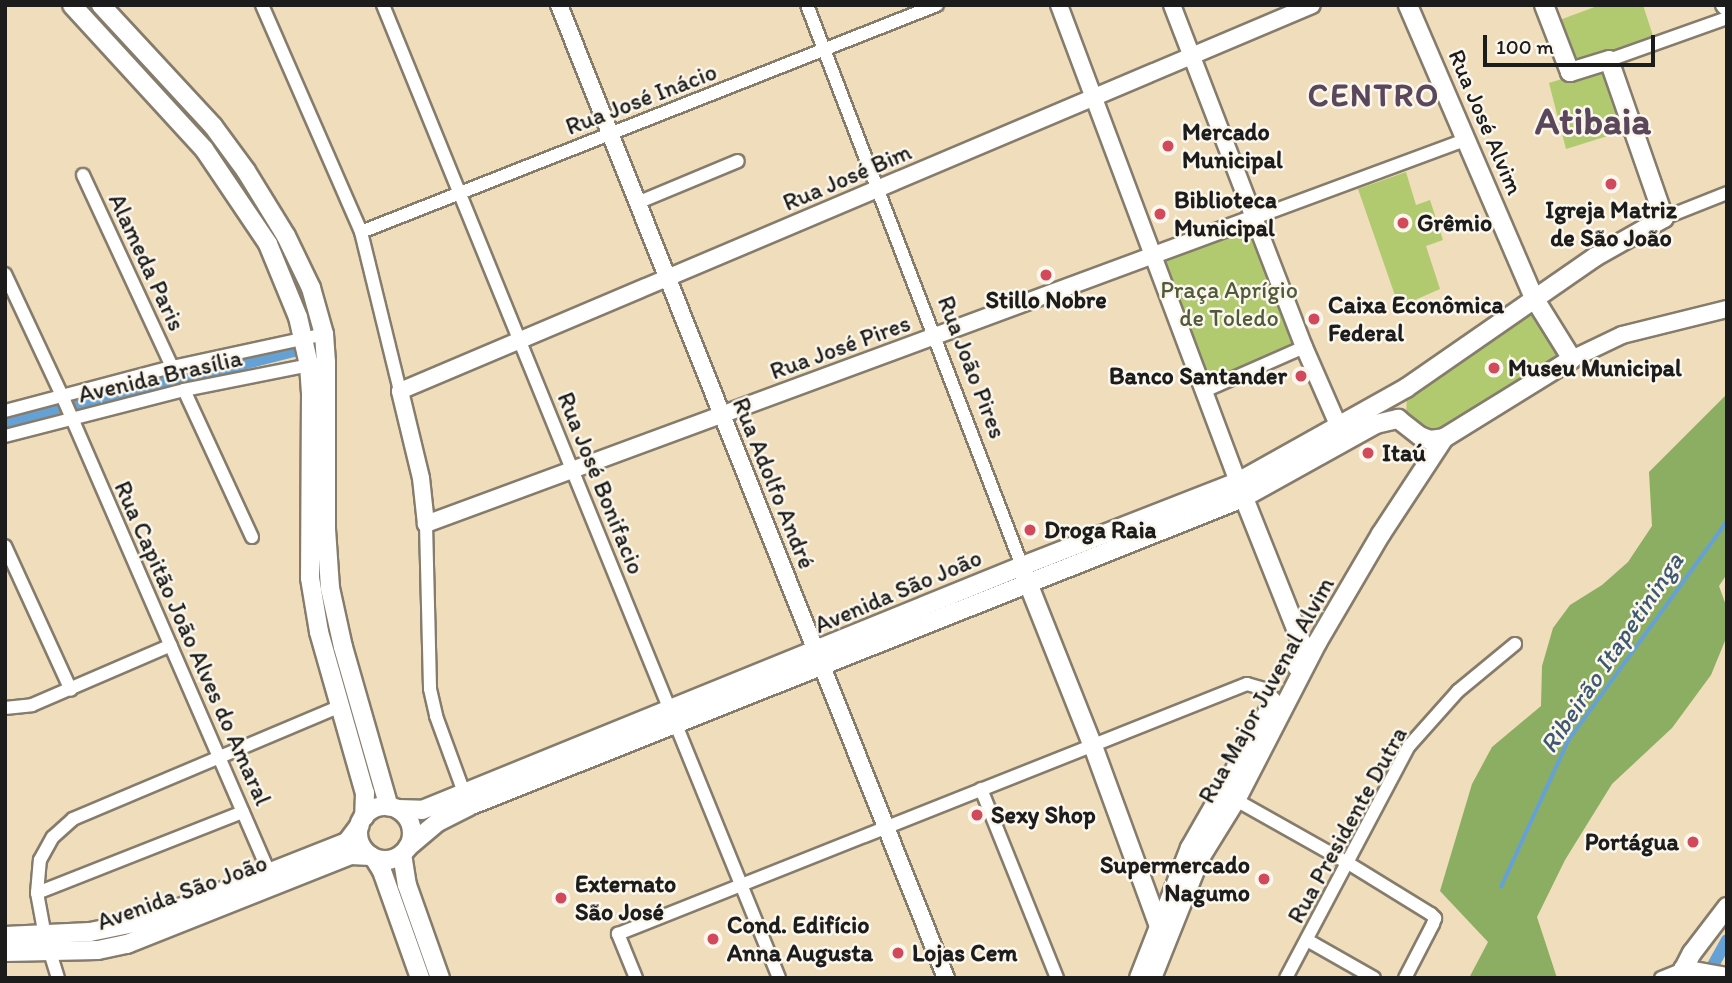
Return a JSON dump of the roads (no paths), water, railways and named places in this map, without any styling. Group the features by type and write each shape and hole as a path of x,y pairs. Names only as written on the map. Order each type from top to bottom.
{"main road":[{"path":"72,5 204,149 243,203 278,264 304,338 318,364 330,588 343,647 393,808 410,822 411,839 405,851 407,885 440,978"},
{"path":"102,5 213,126 246,171 286,236 311,288 324,334 318,364 310,578 319,632 365,793 360,842 382,871 420,978"},
{"name":"Rua José Alvim","path":"1408,5 1534,298 1572,359"},
{"path":"1544,5 1570,72 1609,60 1664,218"},
{"name":"Avenida São João","path":"1240,490 1406,388 1595,257 1664,218"},
{"path":"1406,388 1405,423 1420,436 1430,440 1444,438 1572,359"},
{"name":"Avenida São João","path":"393,808 422,810 466,800 1240,490 1376,424 1398,419 1405,423"},
{"name":"Rua Major Juvenal Alvim","path":"1139,978 1190,848 1217,799 1279,704 1381,534 1444,438"},
{"path":"1240,490 1296,628 1308,637 1322,634"},
{"name":"Rua João Pires","path":"1025,574 1093,746 1164,946"},
{"name":"Rua Major Juvenal Alvim","path":"1152,978 1200,858 1236,800 1304,651 1296,628"},
{"name":"Avenida São João","path":"405,851 466,800"},
{"path":"362,821 371,810 393,808"},
{"name":"Avenida São João","path":"5,936 98,950 127,944 204,905 272,878 347,842 362,821"},
{"path":"373,857 389,860 405,851"},
{"name":"Avenida São João","path":"272,878 351,855 373,857"},
{"path":"1724,976 1685,972 1727,907"},
{"name":"Avenida São João","path":"5,952 47,944"}],"street":[{"path":"262,5 361,232 422,478 426,524 430,689 436,716 466,800"},
{"name":"Rua José Bonifacio","path":"383,5 779,978"},
{"name":"Rua Adolfo André","path":"559,5 608,135 723,415 946,978"},
{"name":"Rua João Pires","path":"807,5 1025,574"},
{"name":"Rua José Inácio","path":"361,232 937,5"},
{"path":"1059,5 1240,490"},
{"path":"1172,5 1304,347 1339,427"},
{"name":"Rua José Bim","path":"400,391 1312,5"},
{"path":"1609,60 1727,18"},
{"name":"Rua José Pires","path":"426,524 1467,139"},
{"path":"637,203 738,161"},
{"name":"Alameda Paris","path":"83,175 172,367"},
{"path":"1664,218 1727,193"},
{"name":"Rua Capitão João Alves do Amaral","path":"5,274 63,398 272,878"},
{"path":"1572,359 1622,335 1727,309"},
{"name":"Avenida Brasília","path":"5,411 63,398 172,367 324,334"},
{"path":"1204,391 1304,347"},
{"name":"Avenida Brasília","path":"5,436 184,390 318,364"},
{"path":"184,390 252,537"},
{"path":"5,546 71,690"},
{"name":"Rua Presidente Dutra","path":"1286,978 1409,746 1458,691 1516,644"},
{"path":"5,708 32,705 171,645"},
{"path":"636,978 618,934 1247,684 1258,684 1279,704"},
{"path":"58,978 47,944 37,893 40,860 52,837 73,818 341,706"},
{"path":"981,789 1057,978"},
{"path":"1217,799 1236,800 1348,863 1435,918 1405,978"},
{"path":"37,893 243,811"},
{"path":"1307,940 1374,978"},
{"path":"1661,978 1685,972"}],"waterway":[{"path":"5,424 293,351"},
{"name":"Ribeirão Itapetininga","path":"1501,887 1568,741 1727,521"},
{"path":"1706,978 1727,940"}],"place":[{"name":"Mercado Municipal","path":"1168,146"},
{"name":"Igreja Matriz de São João","path":"1611,184"},
{"name":"Biblioteca Municipal","path":"1160,214"},
{"name":"Grêmio","path":"1403,223"},
{"name":"Stillo Nobre","path":"1046,275"},
{"name":"Caixa Econômica Federal","path":"1314,319"},
{"name":"Museu Municipal","path":"1494,368"},
{"name":"Banco Santander","path":"1301,376"},
{"name":"Itaú","path":"1368,453"},
{"name":"Droga Raia","path":"1030,530"},
{"name":"Sexy Shop","path":"977,815"},
{"name":"Portágua","path":"1693,842"},
{"name":"Supermercado Nagumo","path":"1264,879"},
{"name":"Externato São José","path":"561,898"},
{"name":"Cond. Edifício Anna Augusta","path":"713,939"},
{"name":"Lojas Cem","path":"898,953"}],"district":[{"name":"CENTRO","path":"1374,95"},
{"name":"Atibaia","path":"1593,122"}],"park label":[{"name":"Praça Aprígio de Toledo","path":"1229,304"}]}
